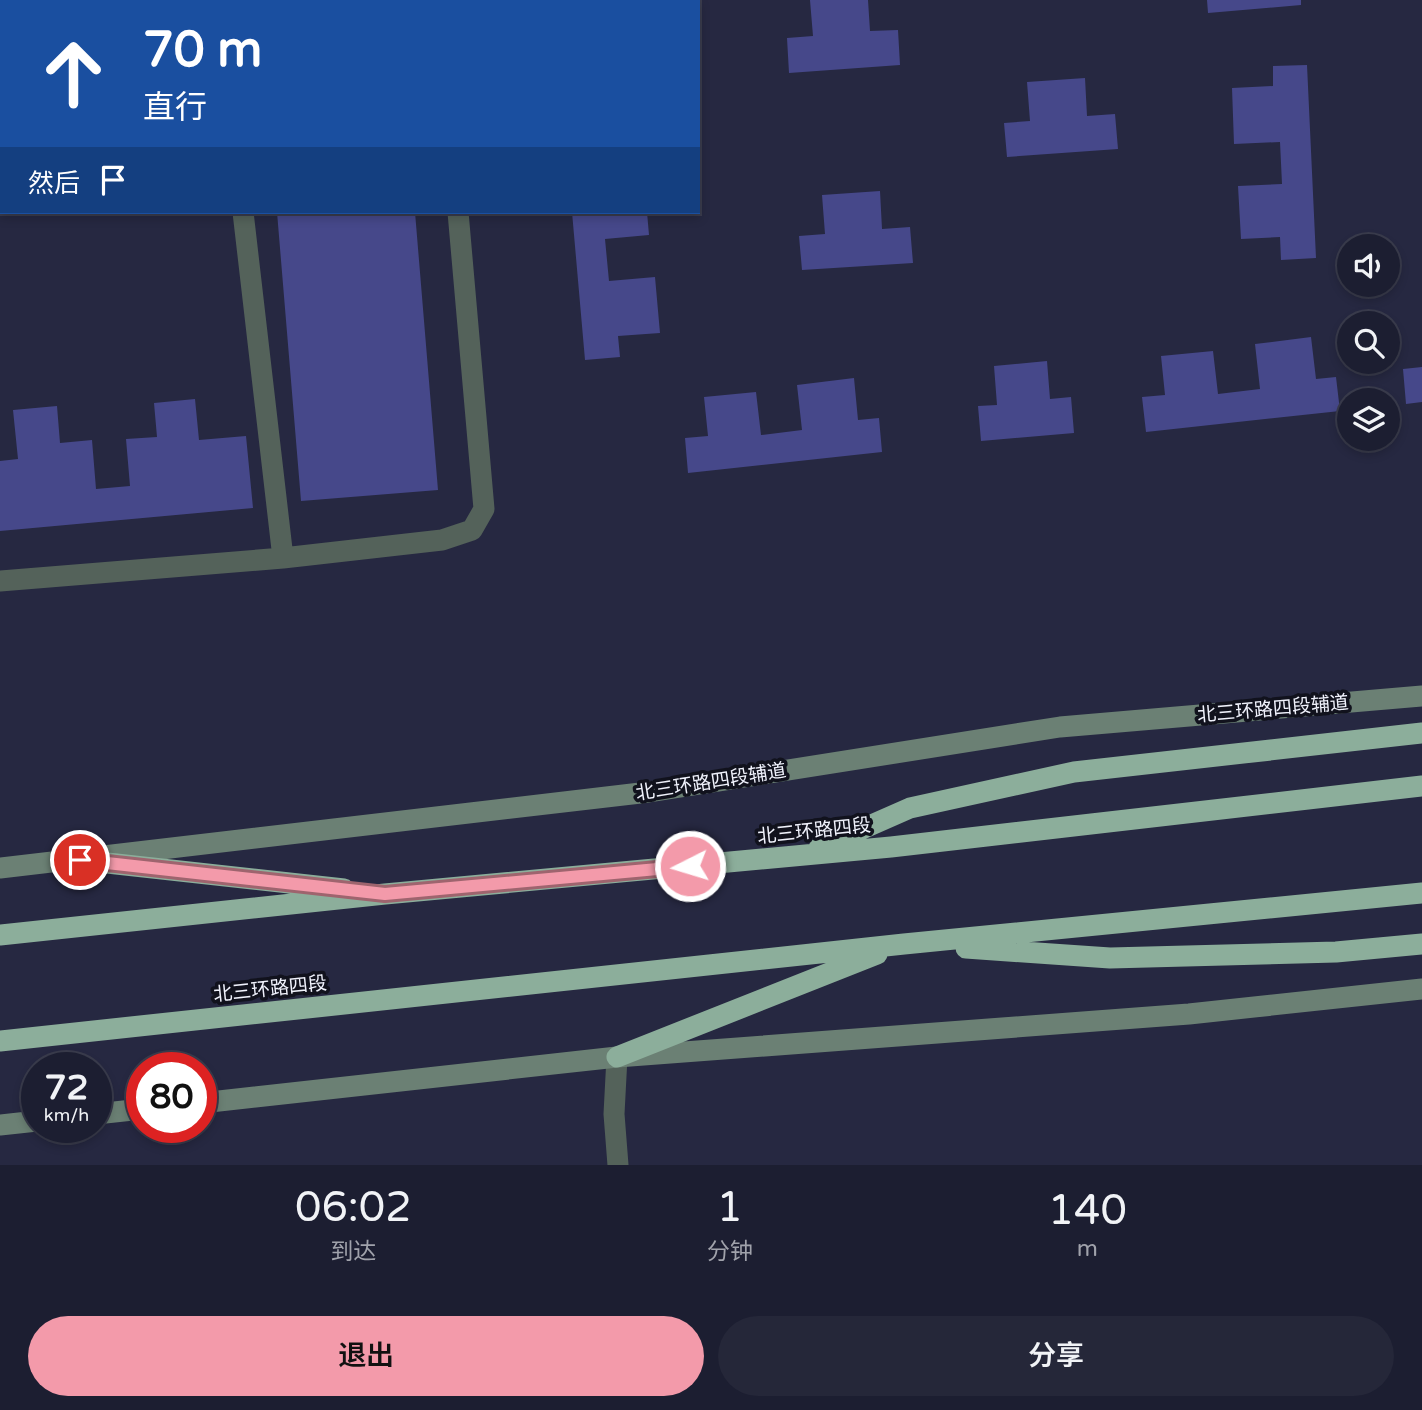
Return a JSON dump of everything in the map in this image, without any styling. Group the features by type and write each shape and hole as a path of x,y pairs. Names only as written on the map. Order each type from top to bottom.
{"highway":[{"path":"801,856 910,807 1074,772 1422,733"},
{"name":"北三环路四段","path":"0,935 385,894 801,856 1422,786"},
{"path":"80,860 385,894"},
{"name":"北三环路四段","path":"0,1041 904,944 1422,893"},
{"path":"617,1057 904,944 1110,958 1336,952 1422,944"}],"main road":[{"name":"北三环路四段辅道","path":"0,868 649,792 1060,727 1422,696"},
{"path":"217,1101 617,1057 1189,1014 1422,989"},
{"path":"0,1125 21,1123"}],"street":[{"path":"243,214 283,558"},
{"path":"0,581 283,558 442,540 472,530 484,509 458,214"},
{"path":"617,1057 614,1114 618,1165"}],"building":[{"path":"810,0 868,0 870,31 898,30 900,65 789,73 787,38 813,36"},
{"path":"1207,0 1301,0 1301,5 1208,13"},
{"path":"1307,65 1316,258 1281,260 1280,237 1241,239 1238,186 1282,184 1280,142 1234,144 1232,88 1273,86 1273,66"},
{"path":"1085,78 1087,116 1115,114 1118,149 1007,157 1004,123 1030,121 1027,82"},
{"path":"880,191 882,229 910,227 913,263 802,270 799,236 825,234 822,195"},
{"path":"277,214 415,214 438,490 301,501"},
{"path":"572,214 647,214 649,235 605,239 609,281 655,277 660,333 618,336 620,357 585,360"},
{"path":"1311,337 1316,379 1336,377 1337,411 1146,432 1142,397 1165,395 1161,356 1213,351 1218,394 1260,389 1255,344"},
{"path":"1047,361 1050,399 1071,397 1074,433 981,441 978,406 997,405 994,366"},
{"path":"1422,367 1422,402 1406,404 1403,369"},
{"path":"854,378 858,420 879,418 882,452 688,473 685,438 708,436 704,397 756,392 761,435 802,430 797,385"},
{"path":"195,399 199,440 246,436 253,508 0,531 0,461 18,459 13,410 57,406 60,443 92,440 96,489 130,486 126,439 157,437 154,403"}],"route":[{"path":"80,860 385,894 690,866"}]}
